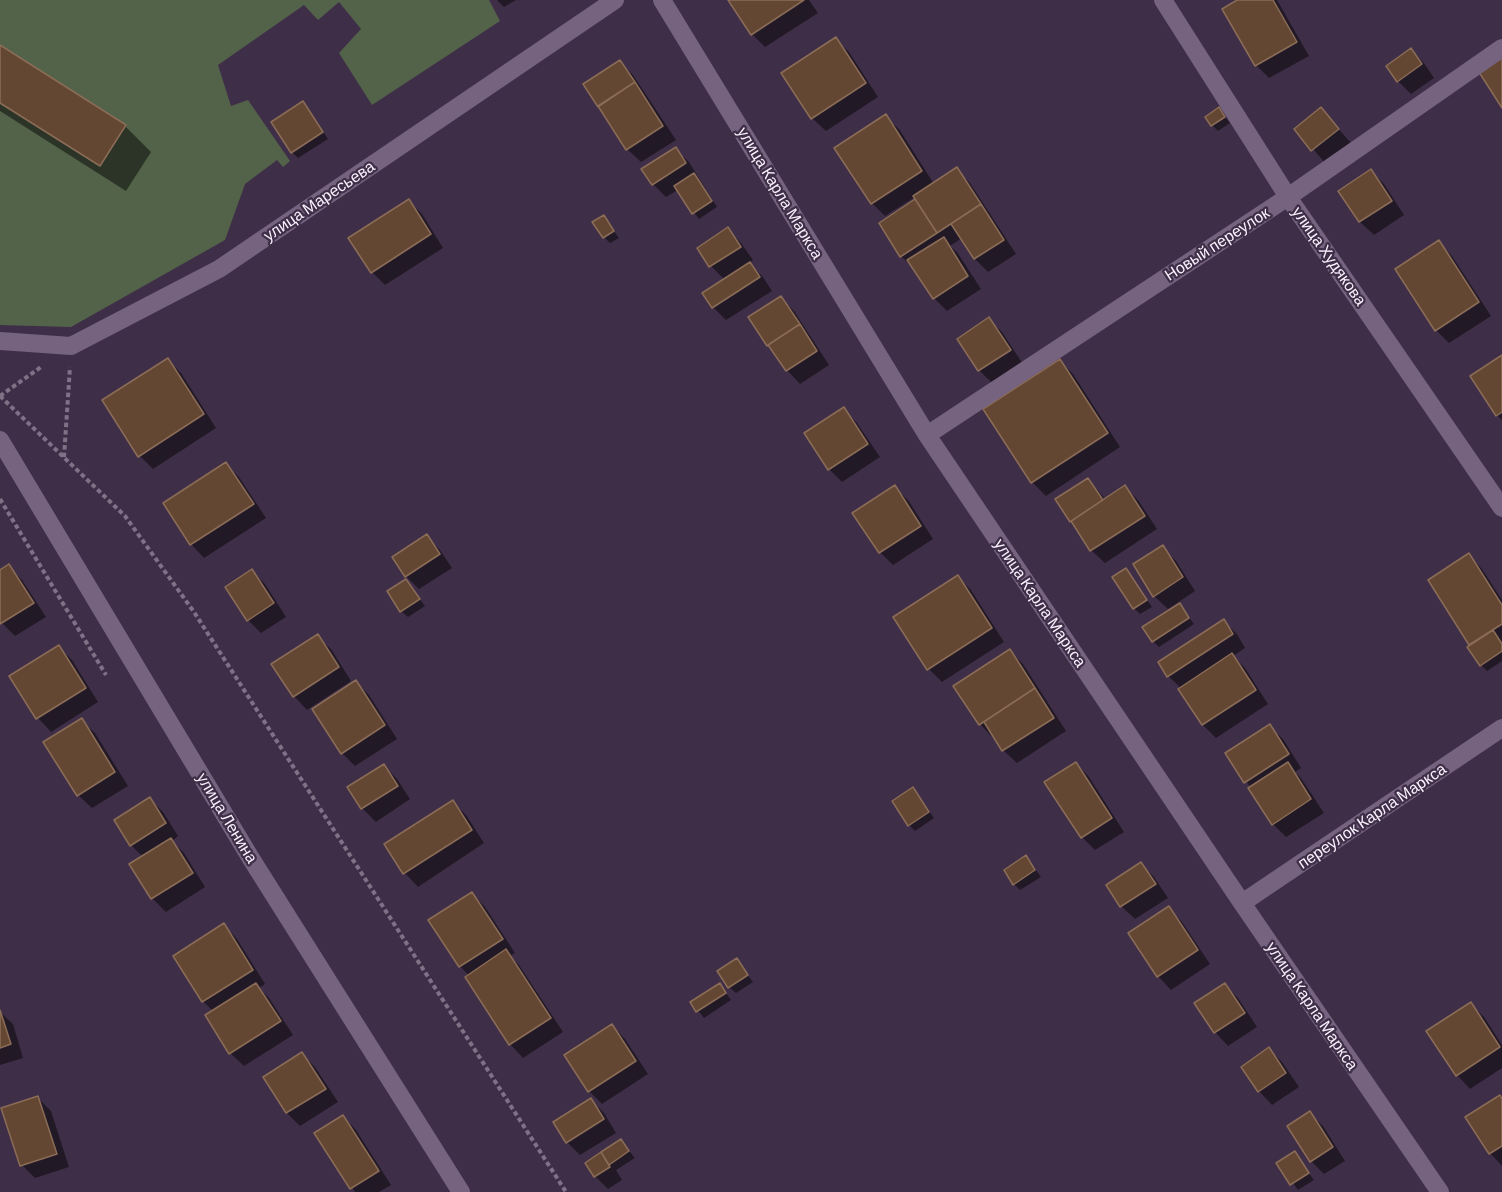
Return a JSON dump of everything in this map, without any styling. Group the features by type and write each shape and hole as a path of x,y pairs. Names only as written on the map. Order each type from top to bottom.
{"street":[{"name":"улица Маресьева","path":"71,346 219,269 615,0"},
{"name":"улица Карла Маркса","path":"662,0 927,435 1440,1192"},
{"name":"улица Худякова","path":"1162,0 1288,197 1502,508"},
{"name":"Новый переулок","path":"927,435 1288,197 1502,48"},
{"path":"0,341 71,346"},
{"name":"улица Ленина","path":"0,440 250,857 461,1192"},
{"name":"переулок Карла Маркса","path":"1242,903 1502,728"}],"path":[{"path":"71,346 0,396 124,516 194,612 566,1192"},
{"path":"64,458 71,346"},
{"path":"0,500 106,675"}],"green space":[{"path":"0,0 489,0 500,21 372,105 339,53 361,29 339,2 318,20 304,5 218,65 231,106 248,100 290,161 283,167 277,160 245,184 225,240 71,327 0,325"}],"building":[{"path":"728,0 804,0 751,35"},
{"path":"1237,0 1273,0 1297,42 1255,66 1222,9"},
{"path":"836,37 866,83 811,119 781,73"},
{"path":"0,45 126,125 100,166 0,103"},
{"path":"1411,48 1422,64 1397,82 1386,66"},
{"path":"1502,52 1502,108 1477,69"},
{"path":"620,60 635,82 598,107 583,84"},
{"path":"635,82 663,126 626,150 598,106"},
{"path":"303,101 323,132 291,153 271,122"},
{"path":"1219,107 1225,117 1211,126 1205,117"},
{"path":"1321,107 1339,129 1311,151 1294,129"},
{"path":"886,114 922,171 871,204 834,148"},
{"path":"676,147 686,163 652,185 641,169"},
{"path":"957,167 981,204 937,233 913,196"},
{"path":"1371,169 1392,201 1359,222 1338,191"},
{"path":"694,173 712,201 692,214 674,186"},
{"path":"409,199 431,234 371,273 348,238"},
{"path":"915,199 937,233 900,257 879,223"},
{"path":"981,204 1004,240 974,259 951,224"},
{"path":"604,215 614,231 603,238 592,222"},
{"path":"728,227 741,247 709,267 697,248"},
{"path":"944,237 968,276 933,299 907,260"},
{"path":"1439,240 1479,302 1435,331 1395,269"},
{"path":"750,262 760,277 712,308 702,293"},
{"path":"781,296 800,324 767,346 748,317"},
{"path":"989,317 1011,350 978,371 957,339"},
{"path":"800,324 817,351 786,371 768,345"},
{"path":"1502,355 1502,412 1496,416 1470,376"},
{"path":"168,358 204,414 138,457 102,400"},
{"path":"1060,359 1108,433 1031,483 983,409"},
{"path":"844,407 868,444 828,470 804,433"},
{"path":"226,462 254,504 190,545 163,503"},
{"path":"1088,478 1103,500 1070,522 1055,499"},
{"path":"895,485 921,526 879,553 852,513"},
{"path":"1125,485 1145,516 1090,551 1071,521"},
{"path":"427,534 440,554 405,577 392,557"},
{"path":"1163,545 1183,577 1153,597 1133,564"},
{"path":"1469,553 1502,605 1502,624 1469,645 1428,580"},
{"path":"9,564 34,603 0,624 0,570"},
{"path":"1126,568 1147,600 1133,609 1112,577"},
{"path":"252,569 274,603 247,621 225,587"},
{"path":"958,575 992,628 927,670 893,617"},
{"path":"406,579 420,599 400,612 387,591"},
{"path":"1180,603 1189,618 1152,642 1142,627"},
{"path":"1224,619 1233,634 1167,677 1158,662"},
{"path":"1493,630 1502,644 1502,651 1480,666 1467,647"},
{"path":"318,634 339,667 293,697 271,664"},
{"path":"59,645 86,688 36,719 9,676"},
{"path":"1010,649 1035,688 979,725 953,686"},
{"path":"1232,653 1256,690 1202,725 1178,689"},
{"path":"356,680 385,725 341,754 312,709"},
{"path":"1035,688 1054,718 1002,751 984,722"},
{"path":"82,718 115,772 77,796 43,742"},
{"path":"1270,724 1289,754 1244,783 1225,753"},
{"path":"1076,762 1112,818 1081,838 1044,782"},
{"path":"1288,762 1311,799 1272,825 1248,788"},
{"path":"384,764 398,786 361,809 347,787"},
{"path":"913,787 929,812 908,826 892,801"},
{"path":"150,797 166,823 130,846 114,820"},
{"path":"453,800 472,830 403,874 384,844"},
{"path":"171,838 193,873 151,899 129,864"},
{"path":"1026,855 1035,870 1013,885 1004,870"},
{"path":"1141,862 1156,884 1120,907 1106,885"},
{"path":"472,892 503,939 459,967 428,920"},
{"path":"1169,906 1198,950 1157,977 1128,933"},
{"path":"224,923 253,970 202,1002 173,956"},
{"path":"506,949 551,1018 509,1045 465,977"},
{"path":"737,958 748,975 728,988 717,971"},
{"path":"256,983 281,1021 229,1054 205,1015"},
{"path":"720,983 726,993 696,1012 690,1002"},
{"path":"1225,983 1245,1013 1214,1033 1194,1003"},
{"path":"1471,1002 1500,1047 1456,1076 1426,1031"},
{"path":"0,1010 11,1044 0,1048"},
{"path":"612,1024 636,1061 588,1092 564,1055"},
{"path":"1269,1047 1286,1073 1258,1092 1241,1067"},
{"path":"302,1052 326,1089 286,1113 263,1077"},
{"path":"1500,1095 1502,1099 1502,1146 1489,1154 1465,1117"},
{"path":"38,1096 57,1154 20,1166 1,1108"},
{"path":"591,1098 604,1119 566,1143 553,1122"},
{"path":"1310,1111 1333,1147 1310,1162 1287,1126"},
{"path":"343,1115 379,1171 350,1189 314,1133"},
{"path":"621,1139 629,1151 609,1165 601,1152"},
{"path":"1295,1151 1309,1173 1290,1185 1276,1163"},
{"path":"601,1152 610,1167 594,1177 585,1163"}]}
